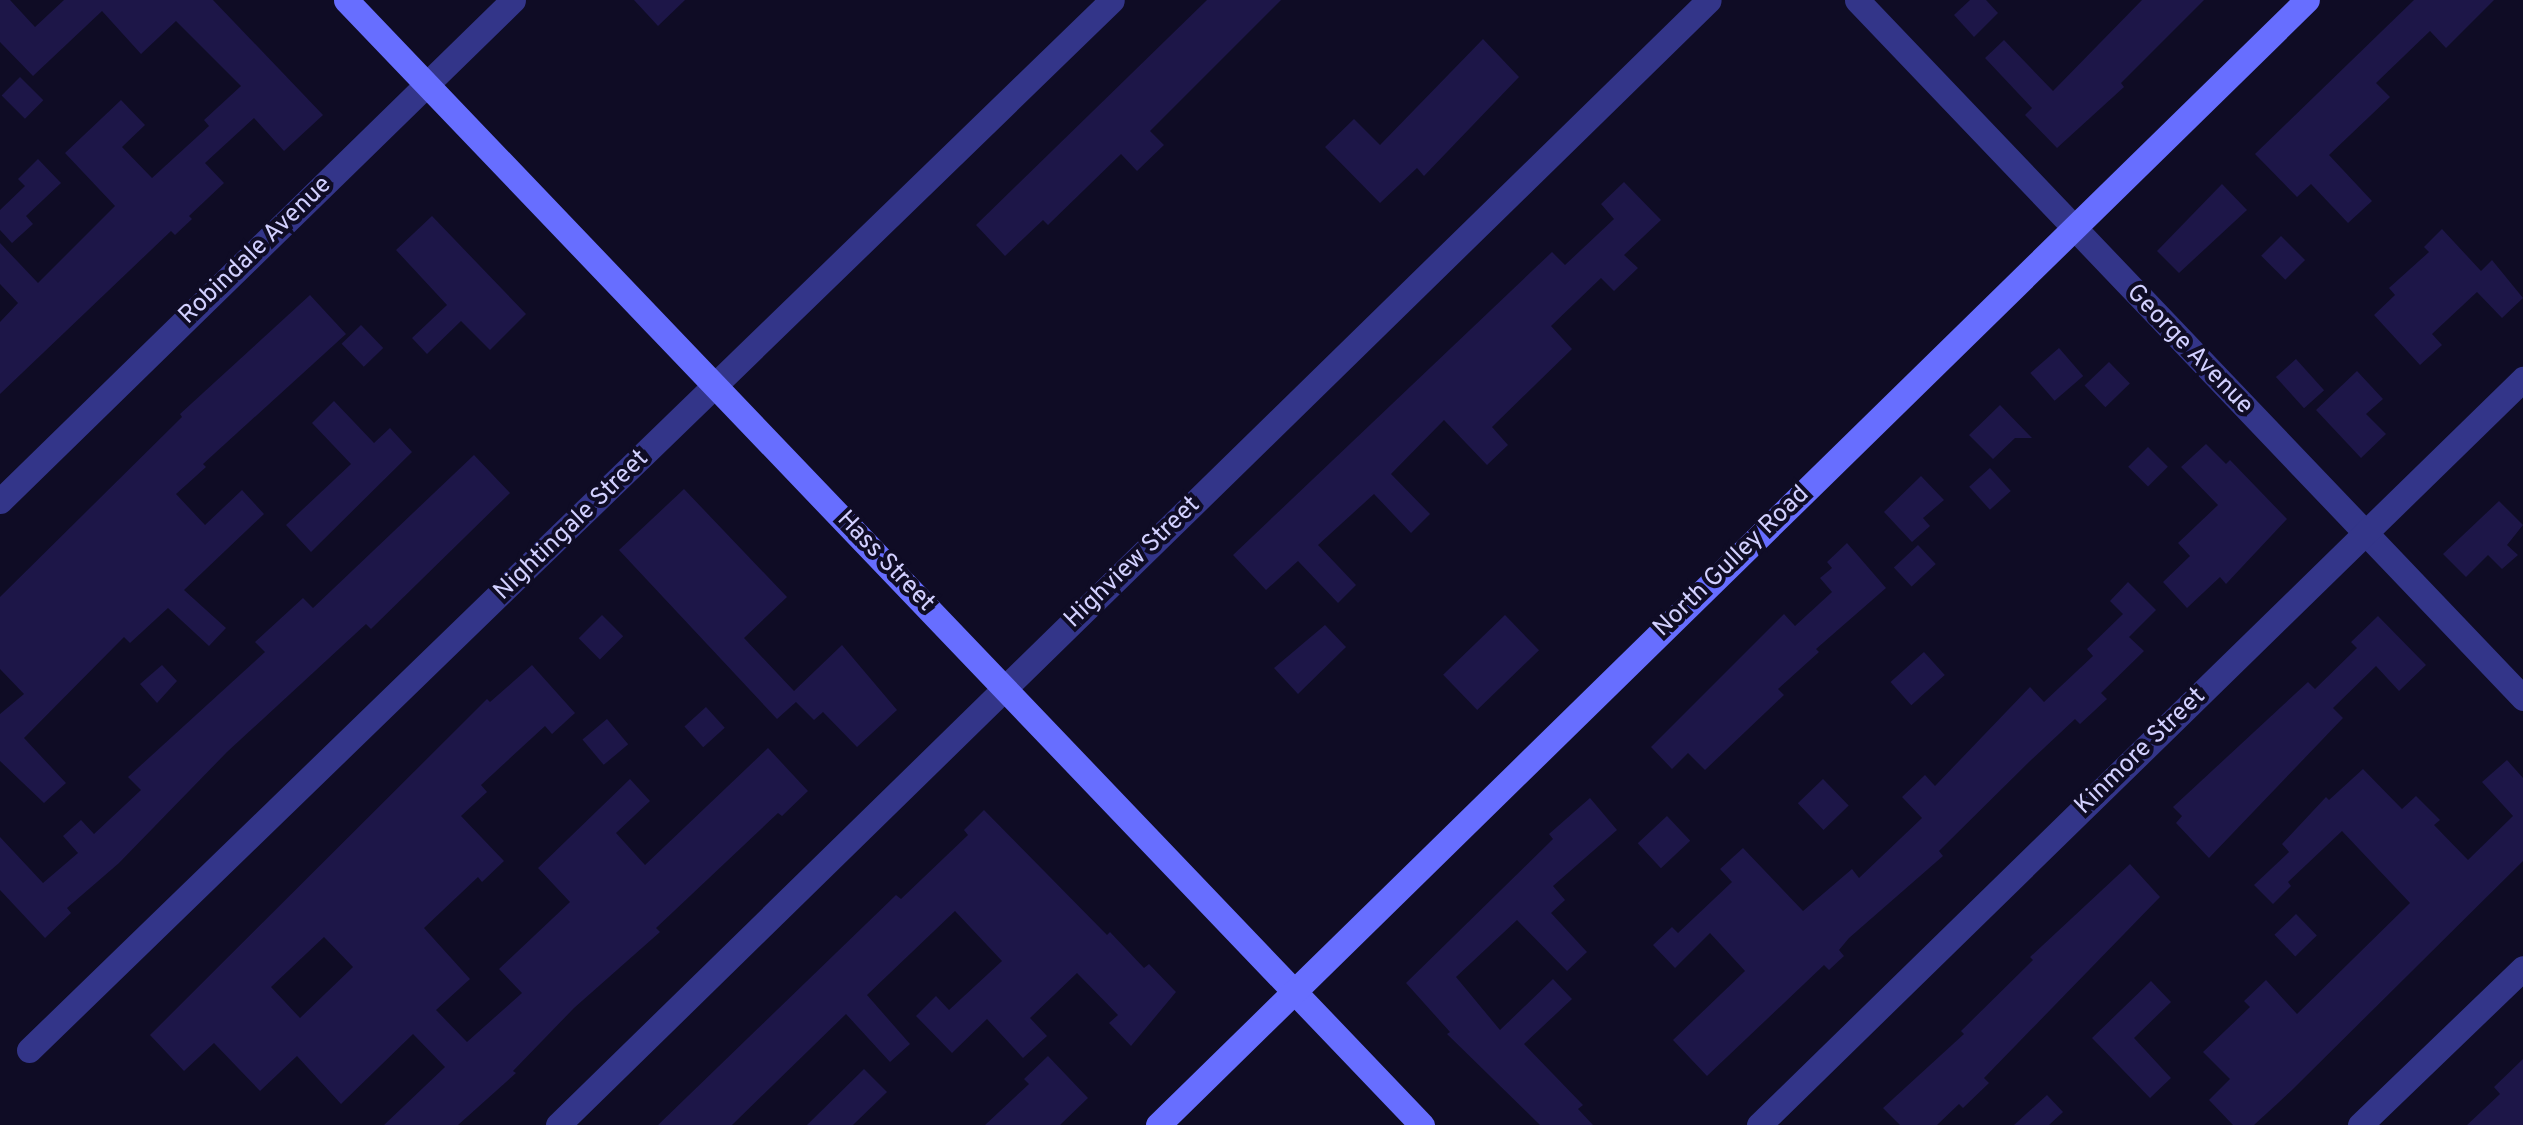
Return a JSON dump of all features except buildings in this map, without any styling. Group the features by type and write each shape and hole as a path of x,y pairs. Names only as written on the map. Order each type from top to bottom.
{"street":[{"name":"Hass Street","path":"346,0 1422,1125"},
{"name":"Robindale Avenue","path":"0,501 513,0"},
{"name":"Nightingale Street","path":"29,1050 1112,0"},
{"name":"Highview Street","path":"558,1125 1709,0"},
{"name":"George Avenue","path":"1858,0 2523,698"},
{"name":"North Gulley Road","path":"1158,1125 2307,0"},
{"name":"Kinmore Street","path":"1760,1125 2523,379"},
{"path":"2360,1125 2523,968"}]}
